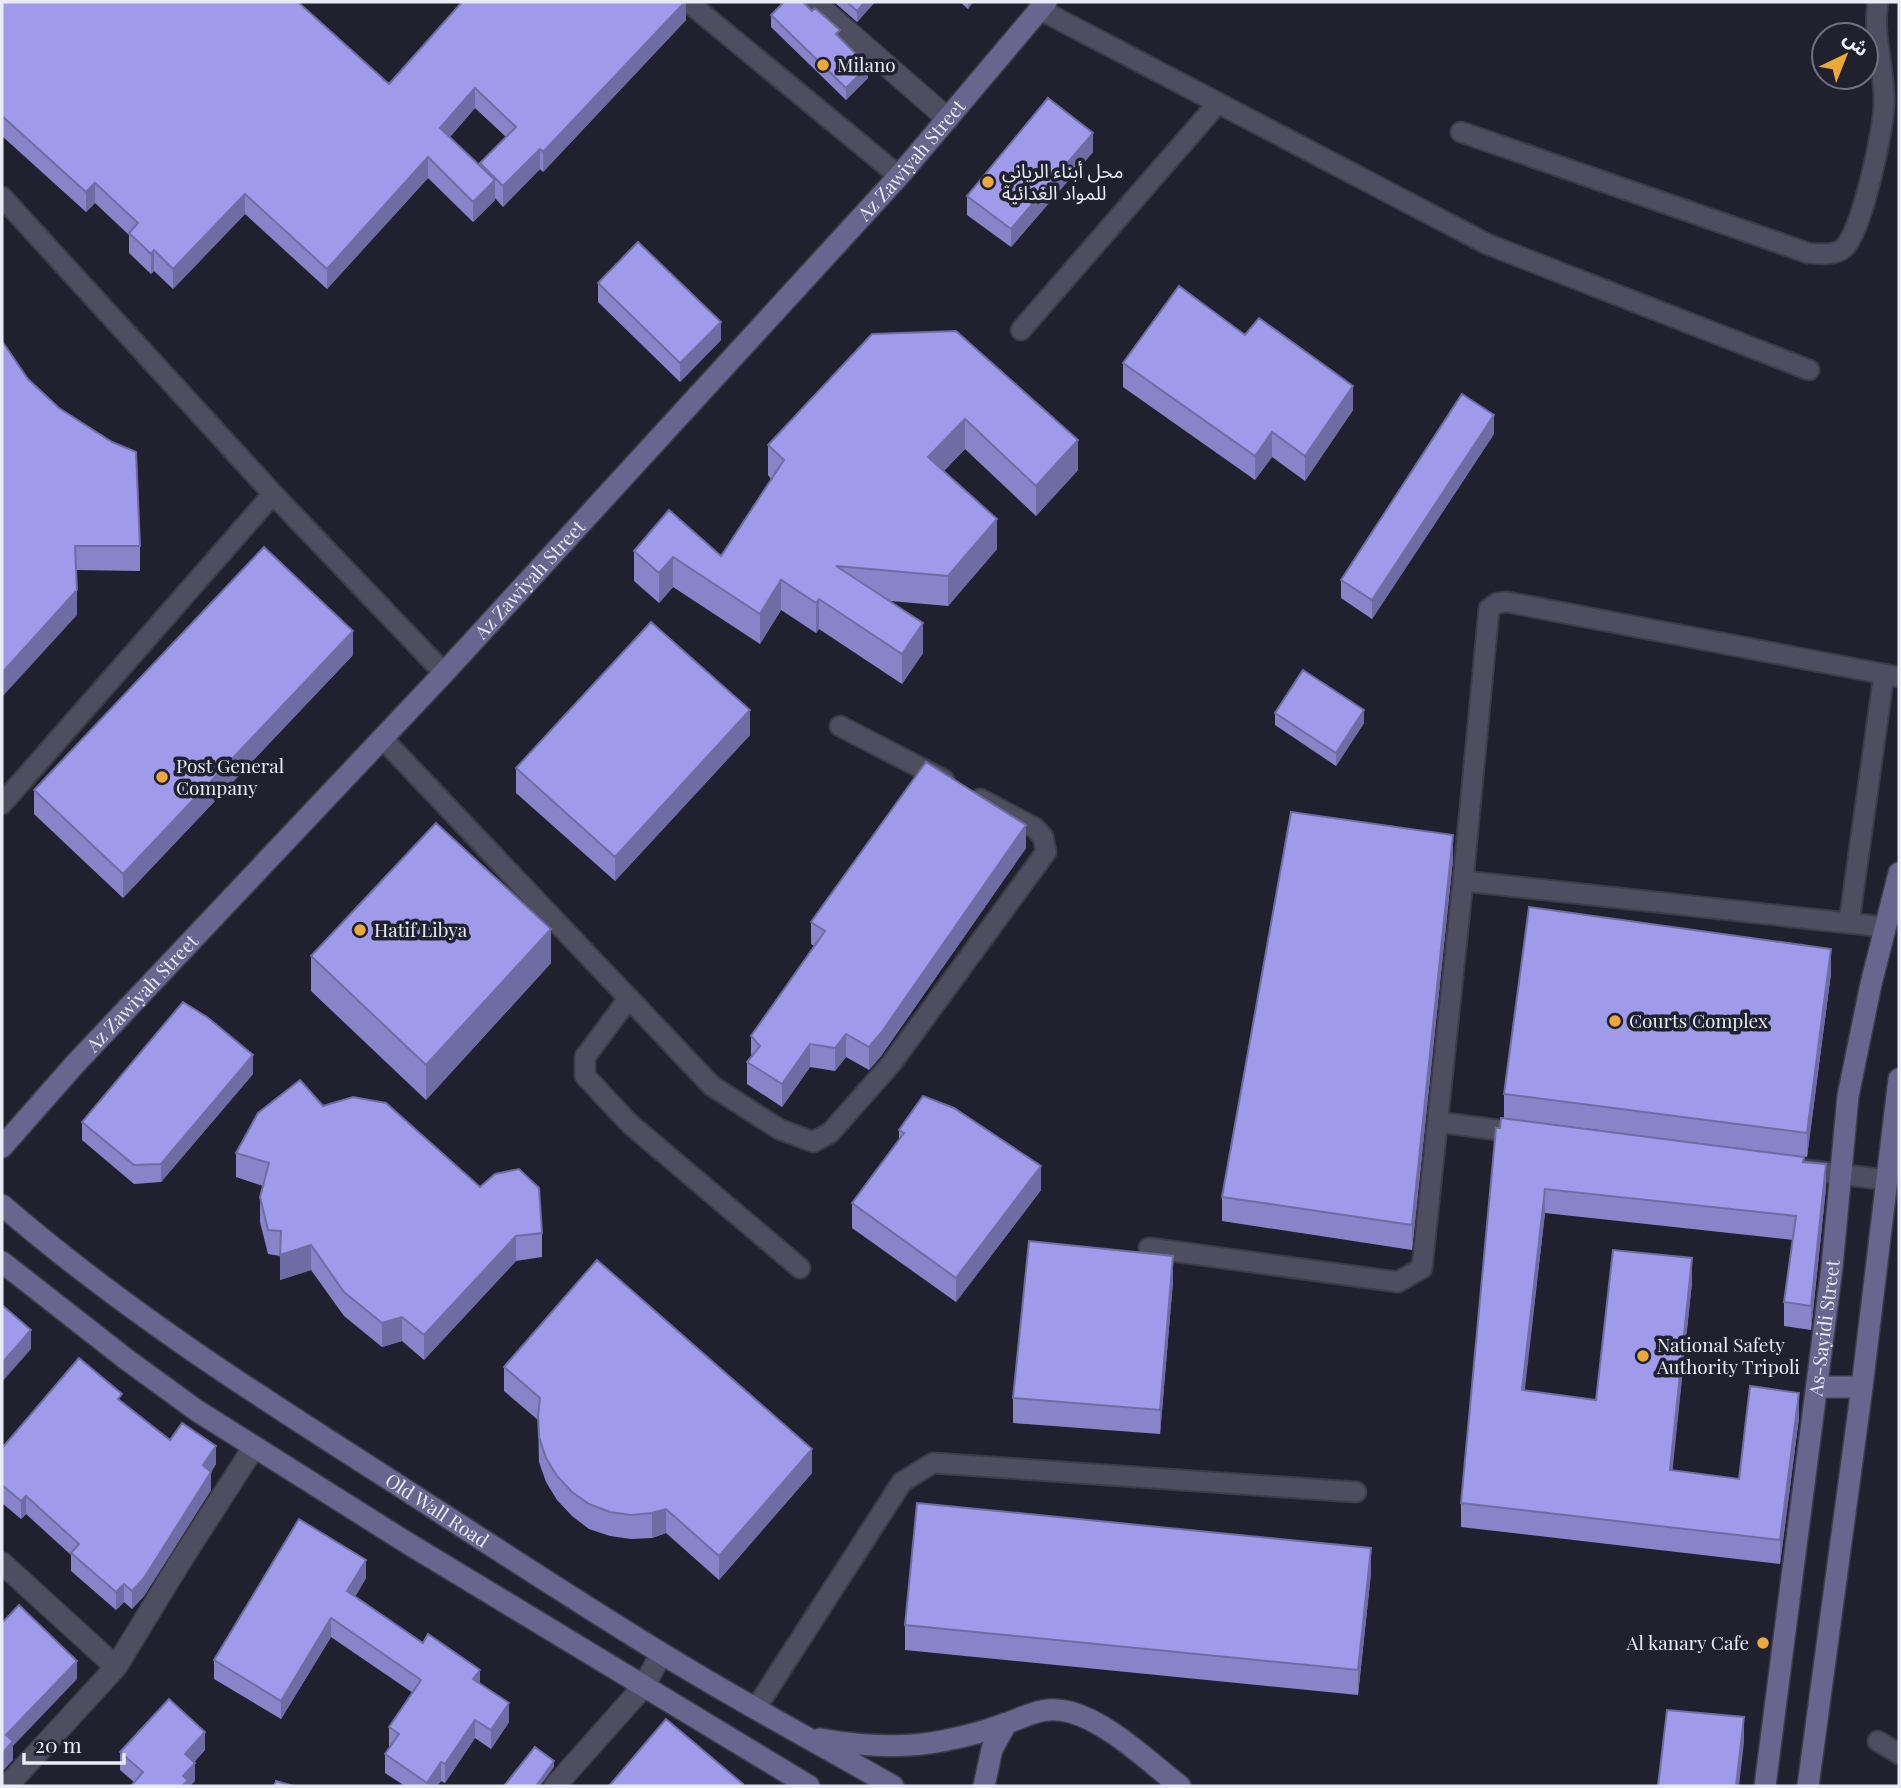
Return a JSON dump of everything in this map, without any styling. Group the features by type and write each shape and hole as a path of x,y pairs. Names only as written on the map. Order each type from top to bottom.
{"main road":[{"name":"Az Zawiyah Street","path":"2,1147 86,1052 444,673 899,176 1042,6"},
{"name":"As-Sayidi Street","path":"1765,1786 1817,1387 1848,1096 1899,873"},
{"path":"1808,1786 1862,1387 1899,1079"},
{"name":"Old Wall Road","path":"2,1205 45,1242 196,1352 286,1413 662,1654 893,1786"},
{"path":"2,1262 196,1410 809,1786"},
{"path":"1817,1387 1862,1387"},
{"path":"804,1736 849,1743 906,1745 940,1741 1006,1724 1025,1714 1058,1709 1074,1713 1105,1728 1180,1786"},
{"path":"984,1786 992,1749 1006,1724"}],"street":[{"path":"814,2 948,119"},
{"path":"7,1786 116,1667 254,1447"},
{"path":"2,1563 116,1667"},
{"path":"555,1786 644,1686 662,1654"}],"lane":[{"path":"688,2 899,176"},
{"path":"1461,132 1808,253 1828,254 1844,248 1860,221 1892,98 1874,20 1878,2"},
{"path":"1042,6 1218,103 1488,244 1809,370"},
{"path":"1021,330 1218,103"},
{"path":"2,197 273,494 444,673"},
{"path":"2,804 273,494"},
{"path":"1149,1248 1398,1282 1422,1268 1489,609 1497,603 1507,602 1892,676 1849,923"},
{"path":"382,738 712,1086 779,1129 813,1142 830,1133 891,1063 1046,852 1043,837 1035,828 840,726"},
{"path":"1463,881 1885,927"},
{"path":"629,998 585,1057 584,1076 631,1125 800,1268"},
{"path":"1437,1122 1545,1136"},
{"path":"1787,1168 1887,1180"},
{"path":"756,1708 902,1482 933,1463 1356,1492"},
{"path":"1878,1741 1899,1754"}],"building":[{"path":"2,2 298,2 389,84 462,2 685,2 543,152 540,149 503,186 480,163 516,127 475,88 440,128 495,180 473,202 428,157 327,269 245,194 173,269 154,250 151,254 129,233 138,223 95,183 86,192 2,116"},
{"path":"784,2 803,2 812,11 815,8 840,30 836,34 868,66 846,88 771,15"},
{"path":"847,2 865,2 857,11"},
{"path":"1048,98 1093,133 1011,229 967,196"},
{"path":"638,242 721,322 680,363 598,283"},
{"path":"1179,286 1245,335 1259,318 1353,386 1305,456 1272,432 1255,456 1123,363"},
{"path":"956,331 1078,440 1036,486 965,419 928,457 997,519 948,576 836,566 923,623 902,654 819,599 816,603 781,580 760,614 673,557 659,573 634,551 669,510 721,556 784,460 768,445 872,334"},
{"path":"2,341 28,379 59,408 112,442 136,452 140,546 75,546 77,590 2,673"},
{"path":"1462,394 1494,415 1372,600 1341,580"},
{"path":"264,547 353,631 123,874 34,790"},
{"path":"651,622 750,710 615,857 516,768"},
{"path":"1303,670 1364,710 1336,753 1275,713"},
{"path":"926,762 1026,825 869,1047 846,1034 835,1048 810,1044 782,1084 747,1062 760,1046 751,1036 825,931 811,922"},
{"path":"1291,812 1453,835 1412,1225 1222,1197"},
{"path":"436,823 551,929 426,1065 311,956"},
{"path":"1529,907 1831,949 1807,1133 1504,1094"},
{"path":"183,1002 207,1017 253,1055 161,1164 134,1165 82,1122"},
{"path":"300,1080 323,1106 353,1097 386,1103 480,1187 495,1174 519,1169 539,1188 542,1233 516,1236 424,1335 402,1317 382,1323 344,1292 311,1245 280,1255 281,1231 268,1230 260,1197 269,1163 236,1153 258,1113"},
{"path":"923,1096 954,1108 1041,1166 956,1278 852,1203 904,1133 899,1130"},
{"path":"1501,1118 1804,1157 1803,1162 1826,1164 1811,1306 1784,1302 1796,1216 1545,1189 1522,1390 1596,1400 1613,1250 1692,1258 1670,1470 1739,1479 1750,1386 1799,1393 1780,1540 1461,1503 1496,1128 1500,1128"},
{"path":"1029,1241 1173,1256 1160,1410 1013,1398"},
{"path":"597,1260 812,1449 719,1556 666,1509 631,1515 610,1512 589,1504 572,1492 557,1476 546,1458 539,1437 540,1398 504,1367"},
{"path":"2,1305 31,1330 2,1363"},
{"path":"79,1358 122,1394 118,1399 170,1440 182,1423 216,1446 203,1465 211,1472 144,1578 132,1591 124,1584 116,1592 71,1553 79,1544 26,1496 21,1501 2,1485 2,1448"},
{"path":"917,1503 1371,1548 1358,1670 905,1625"},
{"path":"299,1519 366,1560 347,1591 423,1643 428,1634 480,1670 473,1679 509,1703 491,1730 475,1720 445,1764 441,1762 427,1783 385,1754 399,1734 389,1727 421,1680 331,1618 281,1701 214,1660"},
{"path":"19,1605 77,1661 6,1735 13,1741 2,1754 2,1623"},
{"path":"169,1699 205,1732 185,1754 195,1763 183,1776 188,1780 182,1786 131,1786 143,1772 120,1752"},
{"path":"1667,1710 1744,1717 1736,1786 1658,1786"},
{"path":"666,1719 743,1784 742,1786 609,1786"},
{"path":"535,1747 554,1761 536,1786 504,1786"},
{"path":"276,1781 293,1786 274,1786"}],"place":[{"name":"Milano","path":"823,65"},
{"name":"محل أبناء الرياني للمواد الغدائية","path":"988,182"},
{"name":"Post General Company","path":"162,777"},
{"name":"Hatif Libya","path":"360,930"},
{"name":"Courts Complex","path":"1615,1021"},
{"name":"National Safety Authority Tripoli","path":"1643,1356"},
{"name":"Al kanary Cafe","path":"1763,1643"}]}
